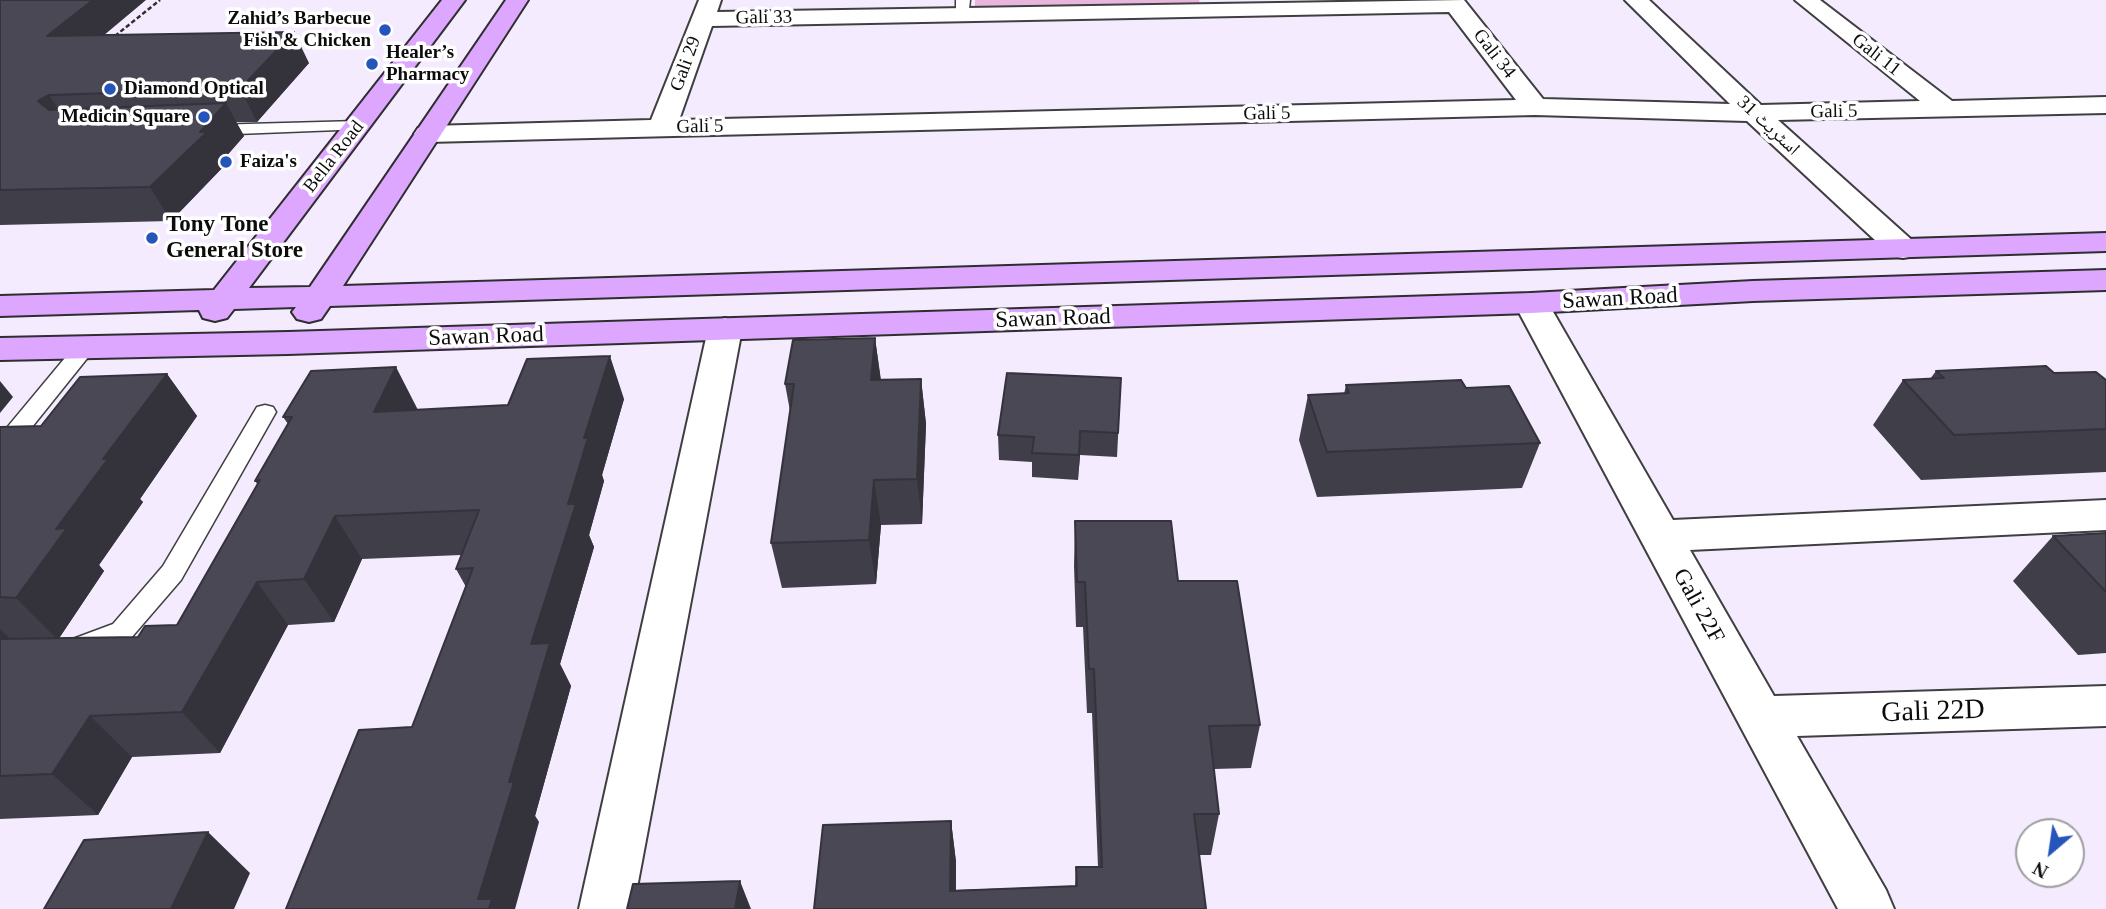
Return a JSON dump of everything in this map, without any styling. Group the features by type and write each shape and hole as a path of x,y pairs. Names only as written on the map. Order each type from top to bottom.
{"main road":[{"name":"Bella Road","path":"188,346 454,0"},
{"path":"288,343 517,0"},
{"name":"Sawan Road","path":"0,306 2106,242"},
{"name":"Sawan Road","path":"0,349 288,343 1531,303 1753,291 2106,280"}],"street":[{"name":"اسٹریٹ 31","path":"1636,0 1754,113 1903,249"},
{"name":"Gali 11","path":"1806,0 1946,109"},
{"name":"Gali 33","path":"706,9 1454,2"},
{"name":"Gali 34","path":"1454,2 1535,107"},
{"name":"Gali 29","path":"662,128 706,9"},
{"name":"Gali 5","path":"428,134 1535,107 1754,113 2106,105"},
{"name":"Gali 22F","path":"1531,303 1867,909"},
{"path":"607,909 725,329"},
{"path":"1659,536 2106,515"},
{"name":"Gali 22D","path":"1760,717 2106,706"}],"lane":[{"path":"194,131 358,126"},
{"path":"0,451 86,346"},
{"path":"51,654 64,654 122,631 172,573 265,412"}],"path":[{"path":"108,42 160,0"}],"shaded area":[{"path":"975,0 1199,0 1201,6 975,10"}],"building":[{"path":"0,0 93,0 47,36 294,32 240,89 49,95 38,101 49,110 226,103 200,132 207,132 150,187 0,190"},
{"path":"875,338 871,380 921,379 917,479 874,480 869,540 771,543 794,384 785,384 793,340"},
{"path":"610,356 584,438 588,438 568,504 576,504 531,644 550,643 509,782 514,782 478,899 492,899 489,909 286,909 359,730 412,727 473,568 456,569 479,510 335,516 304,579 257,582 182,712 90,716 52,774 0,776 0,639 138,637 145,626 177,625 260,480 255,481 292,417 283,417 311,371 396,367 374,412 508,405 527,359"},
{"path":"2046,366 2054,373 2096,372 2106,380 2106,429 1954,435 1903,380 1944,378 1936,371"},
{"path":"1007,373 1121,378 1118,433 1080,431 1079,455 1032,453 1034,437 998,435"},
{"path":"167,374 103,459 108,459 56,529 67,528 16,598 0,597 0,427 41,426 80,377"},
{"path":"1461,380 1466,388 1509,386 1540,443 1327,452 1308,395 1349,393 1346,385"},
{"path":"1075,521 1171,521 1178,581 1237,581 1260,725 1209,726 1219,814 1194,814 1206,909 814,909 823,825 951,821 950,891 1077,886 1076,867 1102,867 1094,669 1089,669 1085,582 1077,582"},
{"path":"2106,533 2106,592 2053,536"},
{"path":"208,832 171,909 44,909 84,840"},
{"path":"740,881 735,909 627,909 633,884"}],"place":[{"name":"Zahid’s Barbecue Fish & Chicken","path":"385,30"},
{"name":"Healer’s Pharmacy","path":"372,64"},
{"name":"Diamond Optical","path":"110,89"},
{"name":"Medicin Square","path":"204,117"},
{"name":"Faiza's","path":"226,162"},
{"name":"Tony Tone General Store","path":"152,238"}]}
